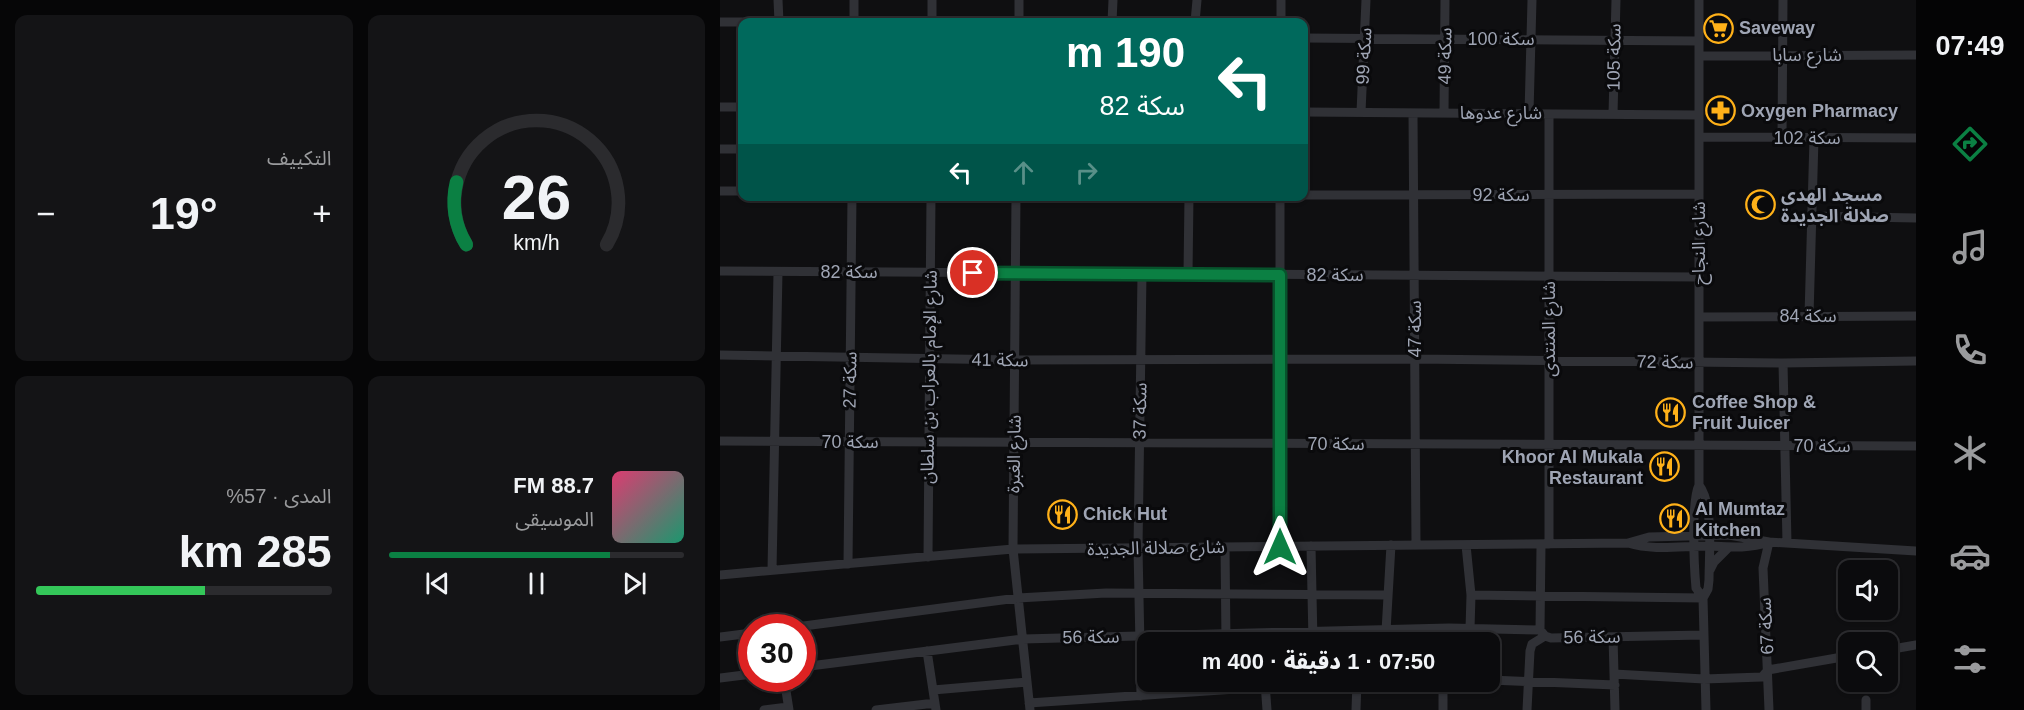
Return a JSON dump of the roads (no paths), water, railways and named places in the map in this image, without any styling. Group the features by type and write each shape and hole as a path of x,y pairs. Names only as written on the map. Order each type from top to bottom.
{"street":[{"path":"778,0 779,18"},
{"path":"854,0 854,18"},
{"path":"932,0 932,18"},
{"path":"1019,0 1019,18"},
{"path":"1112,18 1113,0"},
{"path":"1195,18 1197,0"},
{"path":"1281,0 1281,18"},
{"name":"سكة 99","path":"1361,112 1366,0"},
{"name":"سكة 49","path":"1444,113 1445,0"},
{"path":"1529,114 1532,0"},
{"name":"سكة 105","path":"1613,114 1616,0"},
{"name":"شارع النجاح","path":"1699,0 1699,485 1695,494 1694,515 1696,588 1702,598 1706,710"},
{"path":"1782,138 1783,0"},
{"path":"720,22 738,22"},
{"name":"سكة 100","path":"1308,38 1699,41"},
{"name":"شارع سابا","path":"1699,56 1916,55"},
{"path":"720,107 738,107"},
{"name":"شارع عدوها","path":"1308,112 1699,115"},
{"name":"سكة 47","path":"1413,113 1416,545"},
{"name":"شارع المنتدى","path":"1542,633 1540,596 1545,545 1549,445 1550,114"},
{"name":"سكة 102","path":"1699,137 1916,138"},
{"path":"1809,316 1814,138"},
{"path":"720,149 738,149"},
{"path":"720,191 738,191"},
{"name":"سكة 92","path":"1308,195 1699,194"},
{"name":"سكة 27","path":"848,564 852,201"},
{"name":"شارع الإمام بالعراب بن سلطان","path":"928,557 931,201"},
{"name":"شارع الغبرة","path":"1016,201 1013,549 1030,707"},
{"path":"1188,274 1189,201"},
{"path":"1280,201 1280,547"},
{"path":"1812,216 1916,218"},
{"name":"سكة 82","path":"720,271 1699,277"},
{"path":"772,570 778,272"},
{"name":"سكة 37","path":"1142,274 1138,548 1142,632"},
{"name":"سكة 84","path":"1699,317 1916,316"},
{"name":"سكة 41","path":"720,355 1014,360 1415,359"},
{"name":"سكة 72","path":"1415,359 1699,363 1916,361"},
{"path":"1783,363 1787,543"},
{"name":"سكة 70","path":"720,441 1916,446"},
{"name":"شارع النجاح","path":"1699,485 1704,492 1709,514 1708,590 1702,598"},
{"path":"1709,514 1719,529 1729,535"},
{"path":"1673,535 1685,528 1694,515"},
{"name":"شارع صلالة الجديدة","path":"1628,543 1649,537 1673,535 1729,535 1769,542 1916,550"},
{"name":"شارع صلالة الجديدة","path":"720,575 1013,549 1628,543 1652,548 1708,546 1747,548 1769,542"},
{"name":"سكة 67","path":"1769,542 1763,568 1769,710"},
{"path":"1386,631 1391,545"},
{"path":"1466,545 1471,595 1470,629"},
{"path":"1311,546 1313,632"},
{"path":"1225,547 1226,632"},
{"path":"1672,547 1684,553 1695,567"},
{"path":"1709,572 1714,562 1728,548"},
{"path":"816,624 1018,598 1140,593 1388,596"},
{"path":"1471,595 1702,598"},
{"name":"سكة 56","path":"1374,632 1449,628 1613,637 1702,635"},
{"path":"1527,710 1527,682 1532,644 1542,633"},
{"path":"720,637 738,635"},
{"name":"سكة 56","path":"816,665 1023,639 1137,636"},
{"path":"1613,637 1615,710"},
{"path":"1898,648 1916,645"},
{"path":"876,710 936,706 927,651"},
{"path":"1614,674 1704,679 1762,677 1768,670 1838,658"},
{"path":"720,678 738,676"},
{"path":"1500,681 1615,685"},
{"path":"933,690 1027,682"},
{"path":"764,710 789,708 786,692"},
{"name":"سكة 37","path":"1141,692 1141,696"},
{"path":"1030,707 1172,692"},
{"path":"1265,692 1267,710"},
{"path":"1356,710 1357,692"},
{"path":"1443,692 1443,710"}],"place":[{"name":"Saveway","path":"1718,28"},
{"name":"Oxygen Pharmacy","path":"1720,111"},
{"name":"مسجد الهدى صلالة الجديدة","path":"1760,205"},
{"name":"Coffee Shop & Fruit Juicer","path":"1671,412"},
{"name":"Khoor Al Mukala Restaurant","path":"1664,467"},
{"name":"Chick Hut","path":"1062,514"},
{"name":"Al Mumtaz Kitchen","path":"1674,519"}]}
